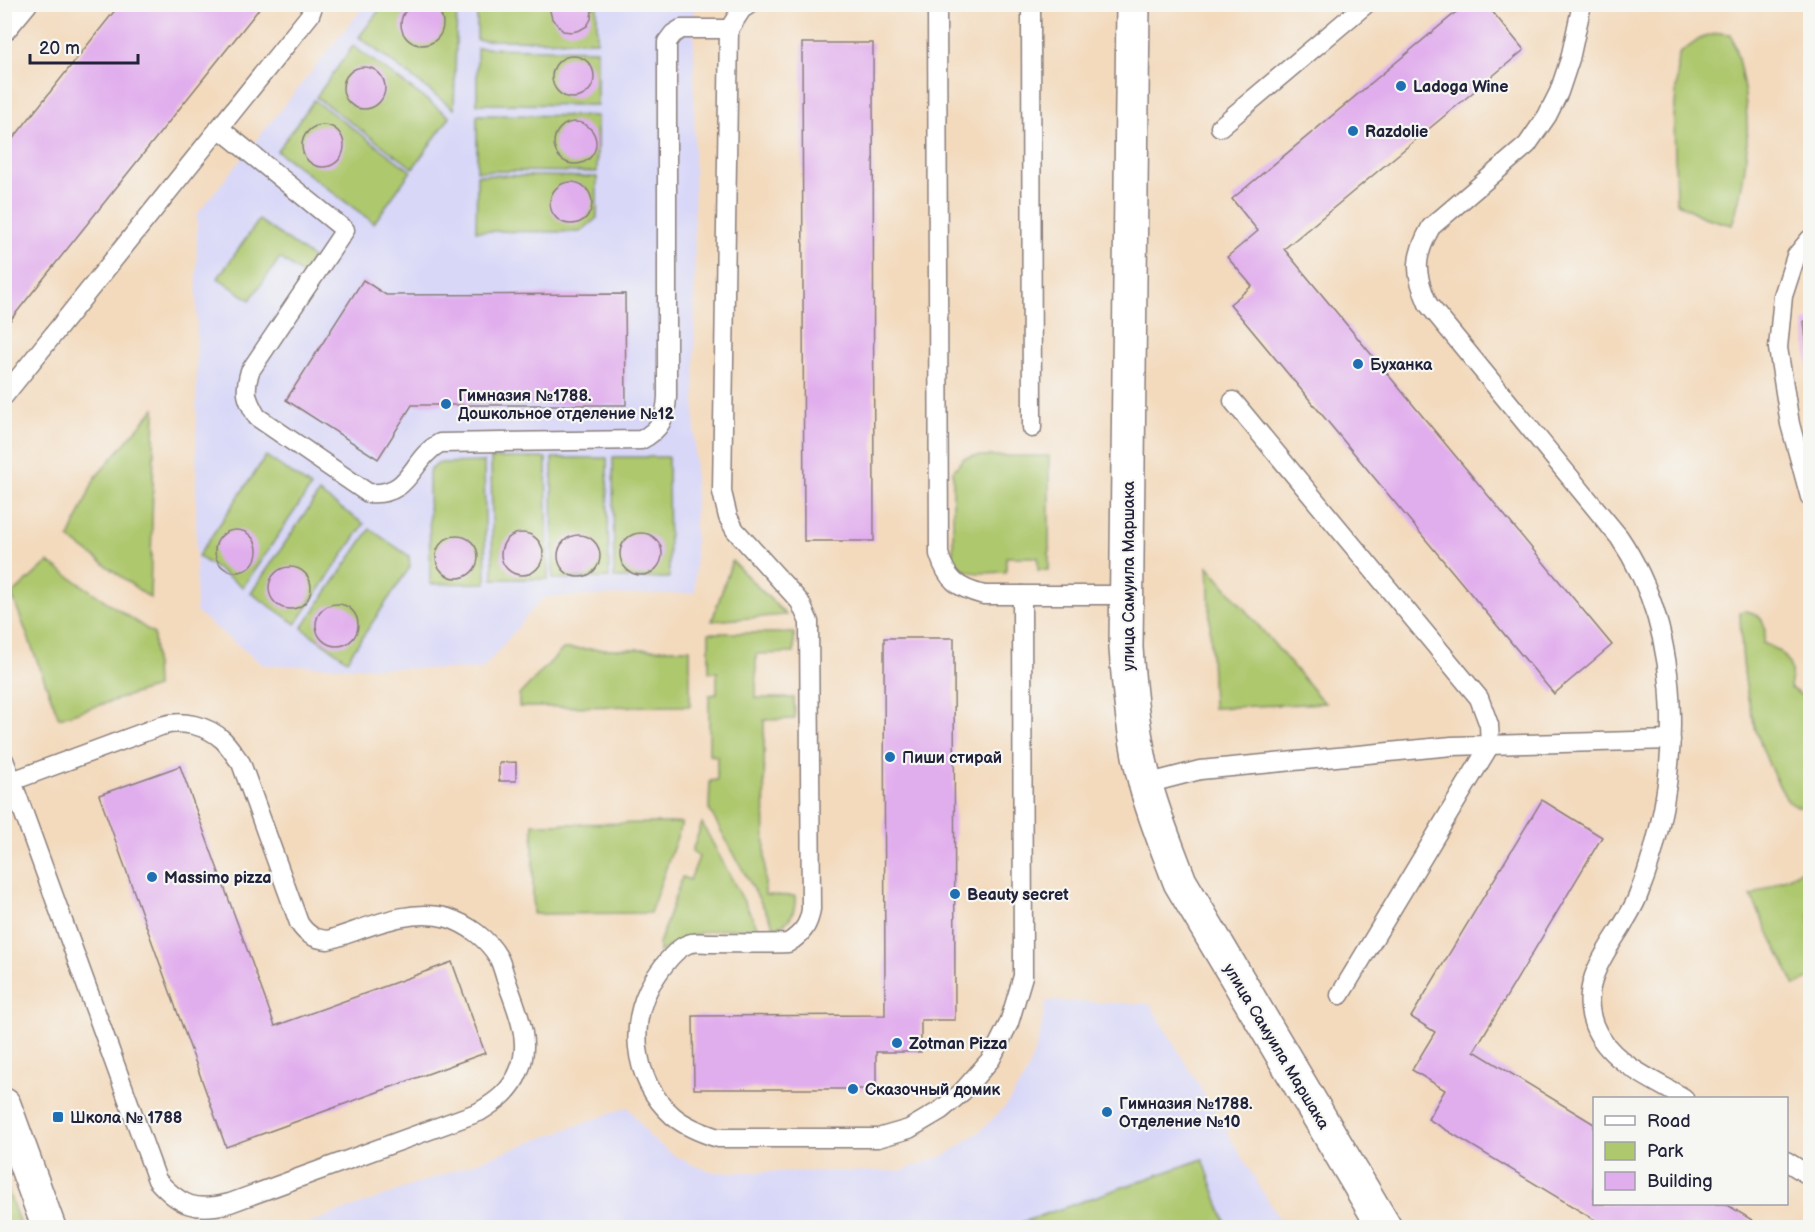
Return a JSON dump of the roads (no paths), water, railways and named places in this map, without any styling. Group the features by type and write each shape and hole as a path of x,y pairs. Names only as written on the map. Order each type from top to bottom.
{"street":[{"name":"улица Самуила Маршака","path":"1133,4 1125,648 1130,701 1146,784 1158,825 1180,882 1385,1227"},
{"path":"4,1105 49,1227"}],"lane":[{"path":"4,33 28,4"},
{"path":"4,396 310,15 314,4"},
{"path":"750,4 742,9 729,29 722,492 728,517 735,530 800,602 809,622 811,909 806,927 800,935 788,943 688,943 668,959 651,983 639,1014 637,1046 641,1066 657,1099 693,1130 718,1138 878,1138 909,1129 941,1110 962,1092 991,1059 1009,1023 1023,976 1022,596"},
{"path":"937,4 939,554 944,569 953,581 966,591 984,595 1126,595"},
{"path":"1031,4 1032,428"},
{"path":"1220,126 1366,4"},
{"path":"1582,4 1570,59 1559,92 1547,116 1527,145 1431,227 1422,242 1418,257 1419,282 1428,304 1619,537 1638,565 1650,593 1660,629 1669,698 1671,740 1666,800 1651,861 1637,900 1599,962 1590,989 1590,1008 1594,1026 1607,1048 1627,1064 1682,1097"},
{"path":"219,128 345,230 250,371 245,386 247,400 257,417 368,493 384,493 406,482 432,447 440,442 641,440 652,434 661,424 666,413 667,397 667,42 681,29 729,29"},
{"path":"1810,239 1796,256 1783,296 1778,348 1790,424 1810,497"},
{"path":"1233,401 1479,698 1490,725 1490,745 1340,995"},
{"path":"4,760 8,782 157,1180 170,1194 182,1202 196,1207 212,1208 230,1203 479,1112 501,1099 513,1084 520,1069 525,1045 522,1023 498,957 483,939 465,926 448,918 424,914 400,917 328,940 317,939 309,935 298,923 241,763 224,741 210,731 191,724 169,724 8,782"},
{"path":"1146,784 1200,770 1452,746 1671,740"},
{"path":"1788,1162 1810,1176"}],"place":[{"name":"Ladoga Wine","path":"1401,86"},
{"name":"Razdolie","path":"1353,131"},
{"name":"Буханка","path":"1358,364"},
{"name":"Гимназия №1788. Дошкольное отделение №12","path":"446,404"},
{"name":"Пиши стирай","path":"890,757"},
{"name":"Massimo pizza","path":"152,877"},
{"name":"Beauty secret","path":"955,894"},
{"name":"Zotman Pizza","path":"897,1043"},
{"name":"Сказочный домик","path":"853,1089"},
{"name":"Гимназия №1788. Отделение №10","path":"1107,1112"},
{"name":"Школа № 1788","path":"58,1117"}]}
